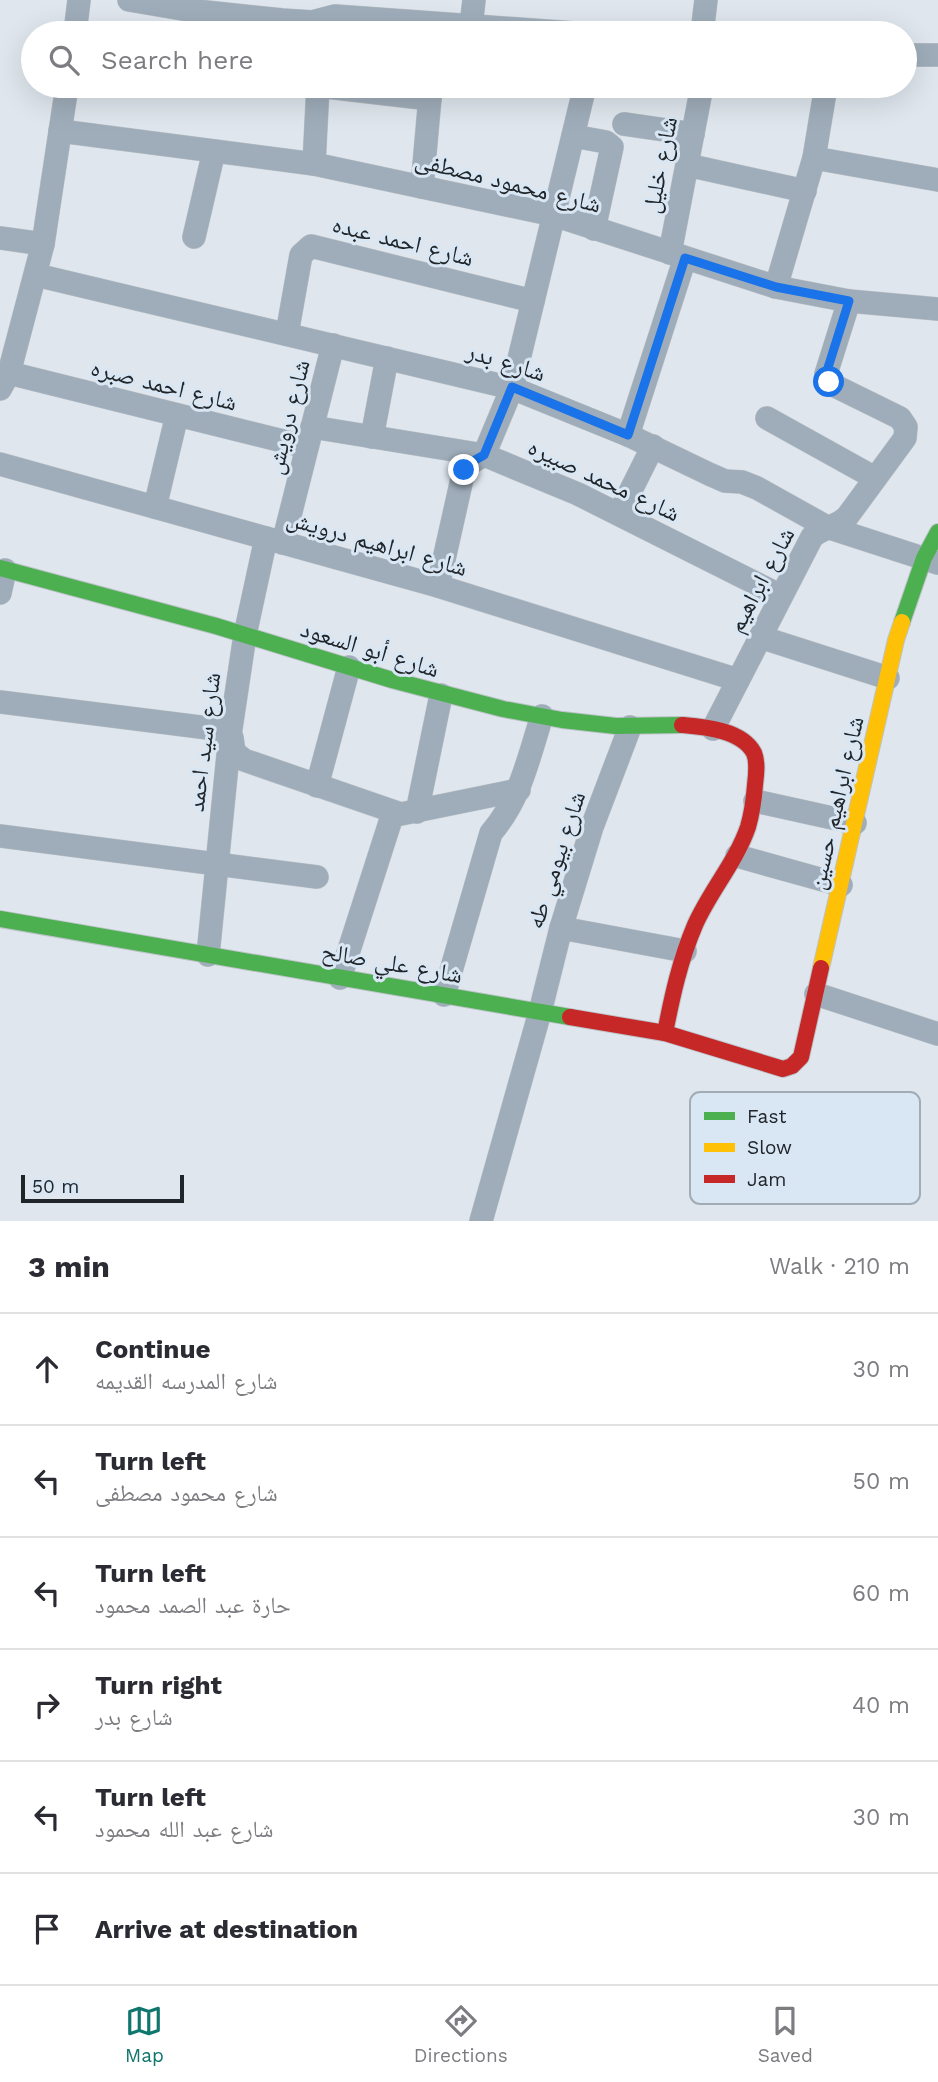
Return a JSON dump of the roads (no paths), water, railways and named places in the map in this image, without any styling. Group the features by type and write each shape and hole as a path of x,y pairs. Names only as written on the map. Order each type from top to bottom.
{"street":[{"path":"76,21 79,0"},
{"path":"129,0 283,10 310,21"},
{"path":"472,21 474,0"},
{"path":"703,21 706,0"},
{"path":"326,17 366,21"},
{"path":"917,55 938,55"},
{"path":"5,381 43,244 65,98"},
{"path":"314,164 317,98"},
{"path":"422,187 430,98"},
{"path":"439,586 464,470 468,464 484,455 512,387 583,98"},
{"name":"شارع خليل","path":"628,435 678,256 687,165 700,98"},
{"path":"776,287 814,158 824,98"},
{"path":"624,124 693,134"},
{"name":"شارع محمود مصطفى","path":"60,131 314,164 554,215 776,287 849,301 938,309"},
{"path":"573,136 606,142 612,147 594,229"},
{"path":"194,237 214,151"},
{"path":"814,158 938,180"},
{"path":"687,165 805,191"},
{"path":"0,238 43,244"},
{"name":"شارع احمد عبده","path":"287,334 301,255 311,246 533,301"},
{"name":"شارع بدر","path":"36,275 512,387 653,446 717,478 742,482 757,488 827,527 931,560"},
{"name":"شارع ابراهيم","path":"723,732 738,680 811,537 847,517 905,438 905,428 900,418 827,380 826,374 849,301"},
{"name":"شارع درويش","path":"274,541 309,437 333,345"},
{"path":"372,437 387,358"},
{"name":"شارع احمد صبره","path":"5,381 177,415 309,437"},
{"path":"155,508 177,415"},
{"path":"767,418 875,478"},
{"name":"شارع محمد صبيره","path":"309,437 372,437 484,455 537,475 619,514 780,596"},
{"path":"619,514 653,446"},
{"name":"شارع ابراهيم درويش","path":"0,464 439,586 738,680"},
{"name":"شارع ابراهيم حسين","path":"773,1068 786,1069 798,1062 801,1056 896,640 931,560 938,532"},
{"name":"شارع سيد احمد","path":"208,955 230,735 245,635 274,541"},
{"path":"0,593 3,569"},
{"name":"شارع أبو السعود","path":"3,569 245,635 441,695 542,716 630,727 670,724 723,732"},
{"path":"760,637 888,678"},
{"path":"317,786 349,667"},
{"path":"418,812 441,695"},
{"path":"0,702 224,730 230,735 234,752 244,760 393,813 418,812 519,790"},
{"path":"444,995 491,833 507,814 519,790 542,716"},
{"name":"شارع بيومي طه","path":"481,1221 561,928 592,827 630,727"},
{"path":"665,1033 672,995 685,951 712,892 737,856 748,830 755,801 756,764 750,746 723,732"},
{"path":"755,801 855,823"},
{"path":"340,978 393,813"},
{"path":"0,836 317,877"},
{"path":"737,856 841,885"},
{"name":"شارع علي صالح","path":"0,919 665,1033 773,1068"},
{"path":"561,928 685,951"},
{"path":"816,994 938,1034"}]}
